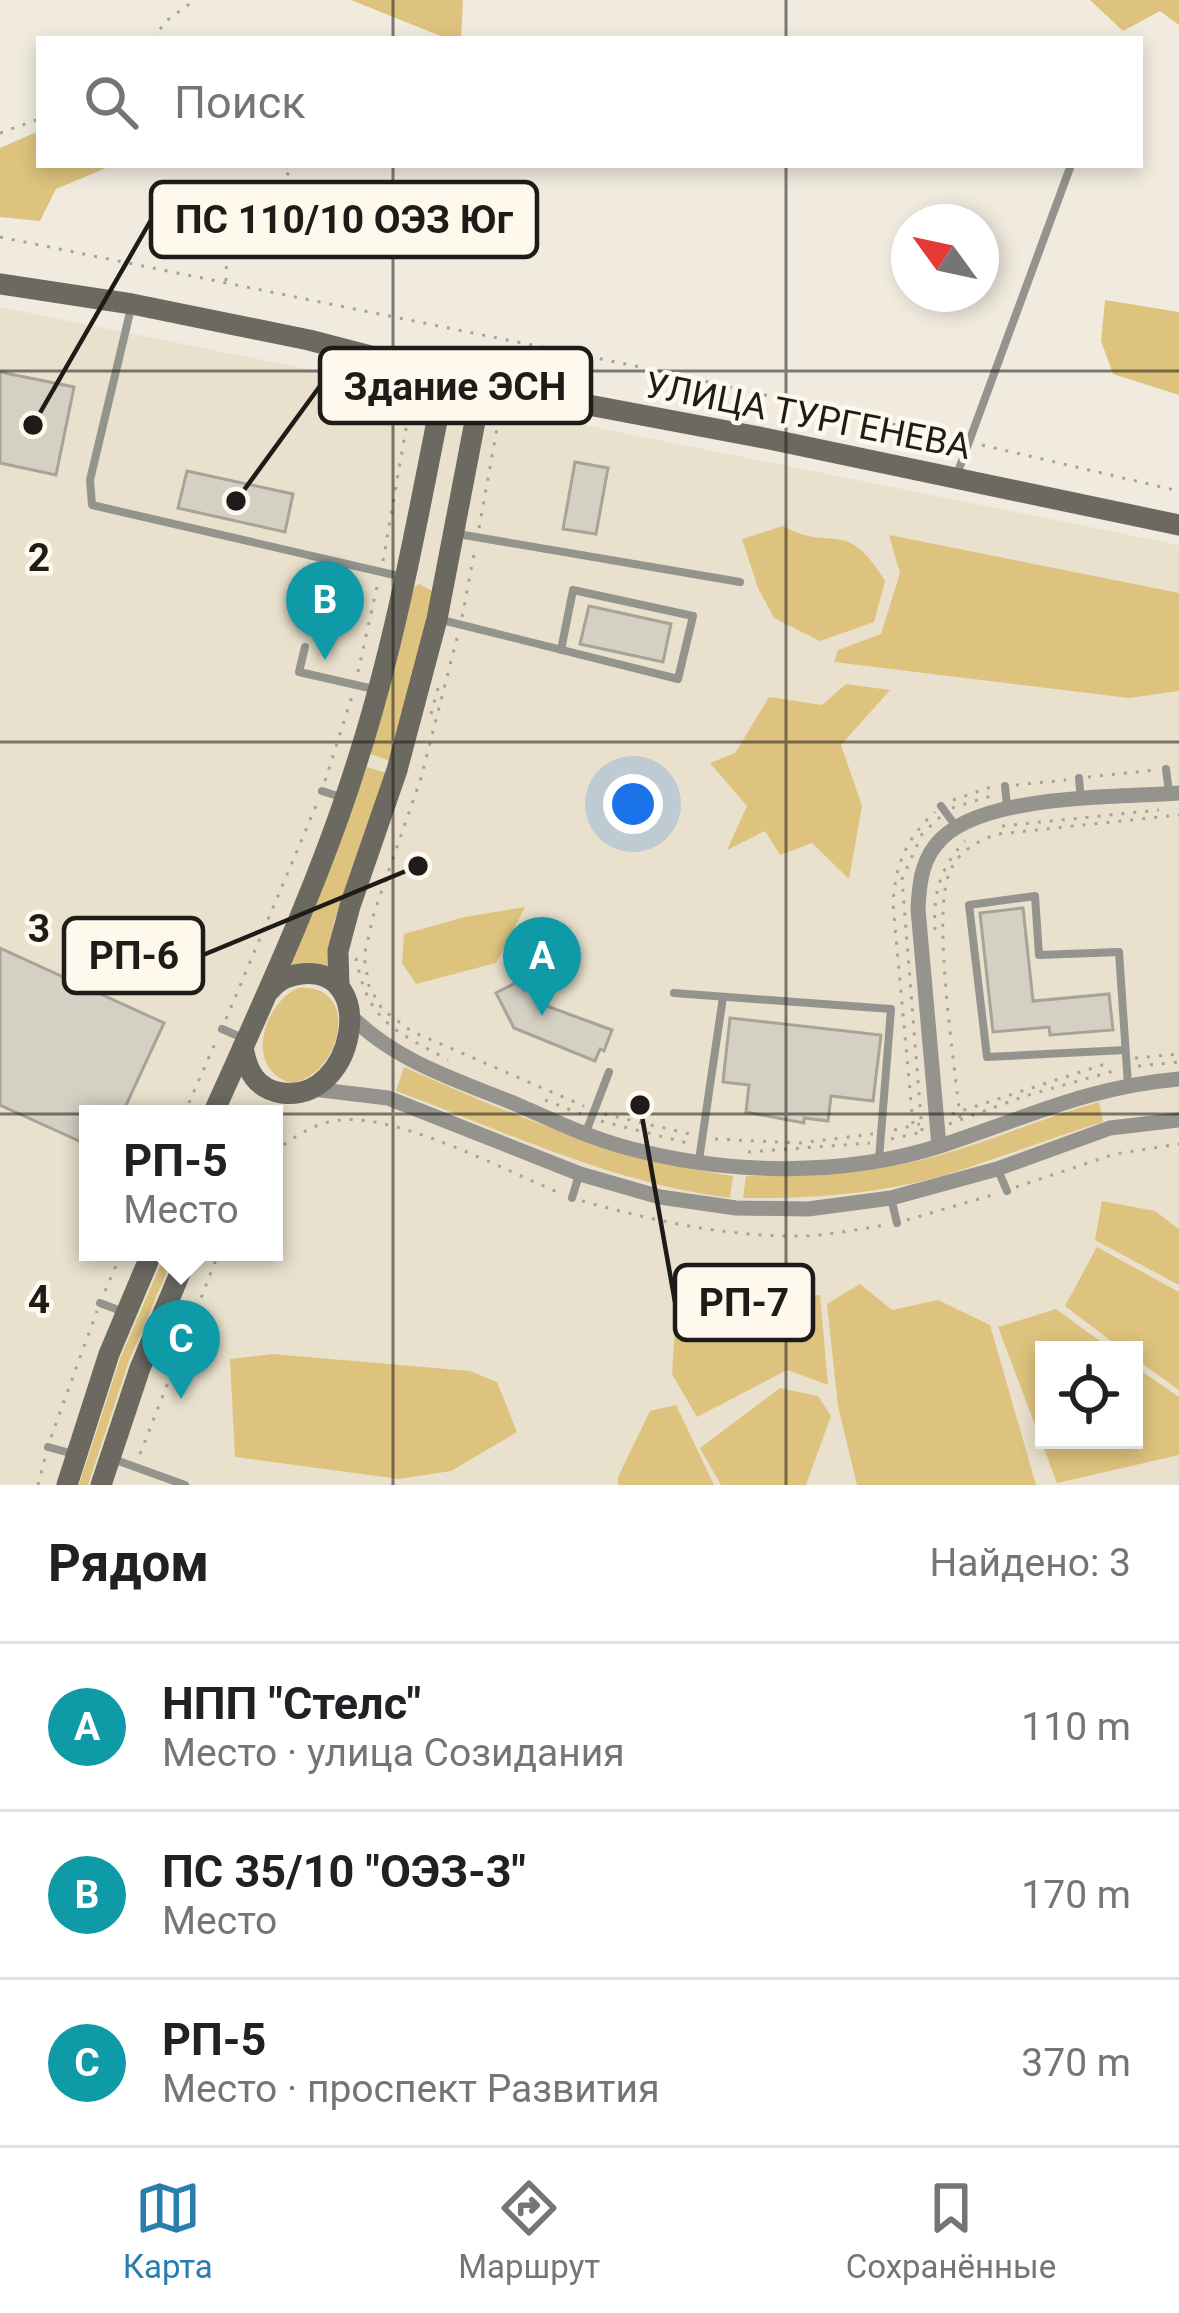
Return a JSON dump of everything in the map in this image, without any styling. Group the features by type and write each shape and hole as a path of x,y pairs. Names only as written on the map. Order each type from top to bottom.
{"street":[{"name":"УЛИЦА ТУРГЕНЕВА","path":"0,284 132,304 309,340 482,385 1179,526"},
{"path":"217,1105 312,887 379,690 446,376"},
{"path":"339,987 338,951 350,906 450,622 482,385"},
{"path":"413,538 462,538"},
{"path":"938,1132 920,932 920,882 934,846 956,825 1007,807 1174,793"},
{"path":"265,996 276,982 298,975 323,976 347,998 351,1016 342,1055 330,1075 313,1089"},
{"path":"351,1016 402,1055 590,1121 627,1148 702,1148 739,1167 805,1168 1103,1089 1126,1066 1179,1079"},
{"path":"245,1043 247,1070 260,1085 287,1094 313,1089 388,1098 580,1174 660,1196 736,1208 808,1209 891,1198 997,1169 1110,1128 1179,1120"},
{"path":"277,1105 287,1094"},
{"path":"67,1485 148,1261"},
{"path":"101,1485 185,1261"}],"lane":[{"path":"956,478 1069,168"},
{"path":"132,304 90,480 92,505 405,577"},
{"path":"462,538 740,582"},
{"path":"450,622 561,650 678,679 693,616 573,590 561,650"},
{"path":"305,647 299,672 379,690"},
{"path":"1166,770 1174,793"},
{"path":"1079,778 1082,801"},
{"path":"1005,786 1007,807"},
{"path":"322,790 345,798"},
{"path":"940,806 956,825"},
{"path":"1035,896 1039,955 1119,952 1126,1066 987,1057 969,905 1035,896"},
{"path":"674,993 891,1009 879,1145"},
{"path":"702,1148 723,996"},
{"path":"222,1028 245,1043"},
{"path":"590,1121 609,1072"},
{"path":"997,1169 1007,1191"},
{"path":"572,1198 580,1174"},
{"path":"891,1198 897,1223"},
{"path":"100,1303 127,1313"},
{"path":"48,1447 75,1454"},
{"path":"108,1458 185,1485"}],"path":[{"path":"155,36 166,21 195,0"},
{"path":"0,133 36,120"},
{"path":"226,283 227,238 266,211 291,168"},
{"path":"0,237 660,371 1179,490"},
{"path":"188,1105 322,790 356,685 412,394"},
{"path":"496,411 462,538 421,778 364,956 375,998 392,1019 590,1121"},
{"path":"418,757 450,622"},
{"path":"335,751 342,753"},
{"path":"913,1126 893,904 902,853 915,830 940,806 984,788 1166,770"},
{"path":"412,775 421,778"},
{"path":"380,869 401,810"},
{"path":"960,1120 942,910 956,861 972,845 998,834 1179,815"},
{"path":"361,933 356,956 368,1002 387,1025 452,1062"},
{"path":"408,1038 411,1031"},
{"path":"741,1142 740,1152 879,1145 938,1132 960,1120 1100,1074 1179,1054"},
{"path":"938,1132 959,1112 1098,1065 1179,1062"},
{"path":"1098,1065 1100,1074"},
{"path":"536,1096 590,1121 702,1148 741,1142 879,1145 913,1126 938,1132"},
{"path":"380,1123 383,1114"},
{"path":"283,1145 339,1120 380,1123 572,1198 648,1220 734,1234 808,1236 897,1223 1115,1154 1179,1144"},
{"path":"1114,1145 1115,1154"},
{"path":"734,1226 734,1234"},
{"path":"38,1485 118,1261"},
{"path":"136,1466 216,1261"}],"shaded area":[{"path":"351,0 463,0 461,36 441,36"},
{"path":"1090,0 1179,0 1179,25 1160,11 1123,31"},
{"path":"36,132 36,168 106,168 56,189 40,221 0,217 0,148"},
{"path":"1105,300 1179,312 1179,395 1113,374 1101,341"},
{"path":"0,307 1179,545 1179,1485 0,1485"},
{"path":"783,526 859,548 885,581 874,622 820,641 774,618 742,539"},
{"path":"889,535 1179,593 1179,691 1129,698 834,662 838,650 881,634 900,573"},
{"path":"419,584 434,592 391,761 370,754 412,589"},
{"path":"846,684 890,690 841,745 862,806 849,879 812,843 780,855 765,831 727,850 747,806 710,763 735,753 769,697 822,705"},
{"path":"367,767 389,774 334,921 328,969 287,967 323,887"},
{"path":"525,907 496,963 416,984 402,963 404,934"},
{"path":"298,988 318,990 331,1000 338,1014 338,1031 322,1065 291,1083 267,1064 264,1035 276,1007"},
{"path":"404,1067 565,1133 648,1158 733,1176 730,1198 601,1168 396,1091"},
{"path":"1099,1102 1103,1122 945,1175 845,1194 743,1198 746,1176 844,1173 916,1161"},
{"path":"1102,1201 1155,1211 1179,1229 1179,1285 1095,1240"},
{"path":"1097,1247 1179,1292 1179,1390 1143,1364 1143,1341 1111,1341 1065,1306"},
{"path":"162,1261 171,1261 129,1361 88,1485 79,1485 120,1359"},
{"path":"860,1284 892,1310 938,1300 990,1325 1036,1485 857,1485 838,1406 827,1304"},
{"path":"820,1295 828,1385 787,1370 697,1417 672,1374 676,1313"},
{"path":"1056,1309 1100,1341 1035,1341 1035,1425 998,1327"},
{"path":"272,1354 470,1371 497,1382 517,1432 451,1471 399,1479 235,1457 230,1359"},
{"path":"1143,1372 1179,1397 1179,1455 1057,1483 1044,1449 1143,1449"},
{"path":"780,1388 818,1396 831,1416 806,1485 721,1485 700,1448"},
{"path":"676,1405 714,1485 618,1485 650,1411"}],"building":[{"path":"0,372 74,387 56,475 0,463"},
{"path":"575,462 608,468 596,534 563,529"},
{"path":"187,471 293,494 285,532 178,508"},
{"path":"589,606 671,624 663,662 580,644"},
{"path":"1023,908 1033,1001 1109,994 1113,1030 1050,1035 1049,1027 993,1032 980,913"},
{"path":"0,948 164,1023 126,1105 79,1105 79,1141 0,1105"},
{"path":"519,981 524,990 535,985 544,1005 612,1030 595,1061 514,1028 496,993"},
{"path":"730,1018 881,1035 873,1101 831,1096 828,1121 804,1118 804,1123 746,1112 749,1085 723,1082"}],"place":[{"name":"ПС 110/10 ОЭЗ Юг","path":"33,425"},
{"name":"Здание ЭСН","path":"236,501"},
{"name":"ПС 35/10 \"ОЭЗ-3\"","path":"325,660"},
{"name":"РП-6","path":"418,866"},
{"name":"НПП \"Стелс\"","path":"542,1016"},
{"name":"РП-7","path":"640,1105"},
{"name":"РП-5","path":"181,1399"}]}
